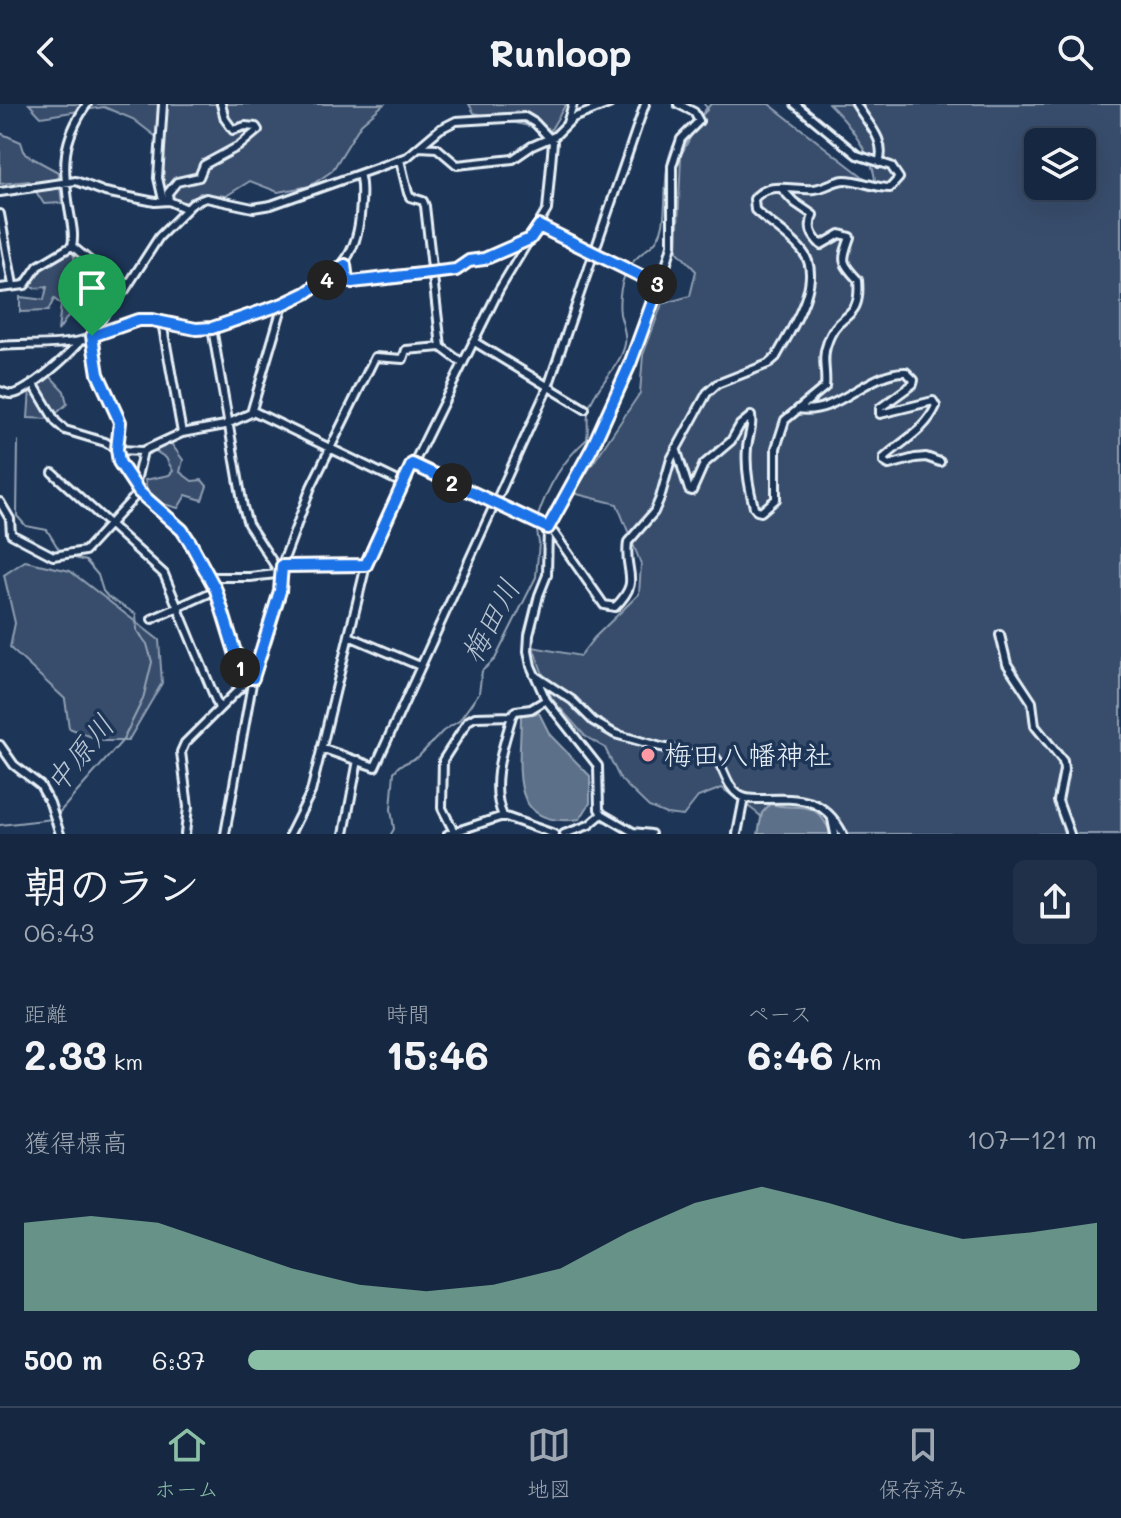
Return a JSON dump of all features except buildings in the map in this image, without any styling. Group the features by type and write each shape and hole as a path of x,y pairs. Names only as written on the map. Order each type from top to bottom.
{"street":[{"path":"72,246 64,152 87,104"},
{"path":"163,104 158,178 166,200"},
{"path":"166,200 177,182 199,177 204,165 239,146 258,130 245,126 233,130 225,119 221,104"},
{"path":"567,123 573,104"},
{"path":"420,147 437,148 453,163 460,165 513,159 567,123 609,104"},
{"path":"321,748 375,767 548,387 645,104"},
{"path":"651,834 633,833 602,814 599,809 598,766 546,700 528,657 529,635 547,575 548,528 592,448 630,364 672,245 672,166 681,139 699,119 678,104"},
{"path":"412,464 548,528 604,605 615,607 632,584 627,560 628,542 654,512 676,448 701,401 717,384 768,364 776,357 808,297 808,268 804,253 755,210 754,199 762,190 816,189 845,180 893,187 899,178 891,166 857,155 795,104"},
{"path":"856,104 880,141 883,152 879,163"},
{"path":"185,834 188,807 181,752 185,743 243,685 243,678 216,590 182,530 137,489 119,462 120,422 98,374 92,336 108,307 125,290 159,237 187,209 206,198 253,208 271,205 400,160 440,129 456,121 525,117 550,137 553,149 547,210 499,290 402,483 366,565 306,806 290,834"},
{"path":"400,160 410,197 423,201 425,206 441,347"},
{"path":"0,346 80,341 138,320 196,329 212,328 306,293 345,265 358,238 359,174"},
{"path":"0,192 76,181 105,192 155,202 166,200 187,209"},
{"path":"676,448 689,490 692,491 704,464 731,441 740,425 751,416 747,466 754,507 761,512 776,499 776,448 785,420 825,387 823,356 826,344 841,318 855,311 859,283 843,262 850,237 840,234 821,245 812,235 810,226 813,215 781,188"},
{"path":"0,214 13,285"},
{"path":"539,226 659,285"},
{"path":"345,265 347,280 352,282 456,270 469,261 484,259 530,239"},
{"path":"0,288 25,285 38,266 72,246"},
{"path":"72,246 125,290"},
{"path":"33,383 56,422 65,430 105,442 117,449 143,451 182,433 230,423 253,411 283,304"},
{"path":"162,322 182,433"},
{"path":"212,328 248,524 279,566 280,591 253,678 225,834"},
{"path":"0,391 10,395 33,383 80,341"},
{"path":"473,341 585,409"},
{"path":"208,577 276,574 311,487 375,357 399,361 406,350 441,347 462,363"},
{"path":"798,409 827,405 889,374 906,372 914,380 913,384 880,408 880,414 933,401 936,406 927,423 890,452 884,462 889,465 926,457 940,462"},
{"path":"253,411 402,483"},
{"path":"0,502 10,519 11,534 53,556 85,551 137,489 143,451"},
{"path":"53,473 164,574 219,708"},
{"path":"279,566 366,565"},
{"path":"152,619 216,590"},
{"path":"1000,635 1007,664 1032,702 1035,726 1063,761 1058,801 1070,834"},
{"path":"349,636 420,666"},
{"path":"534,675 572,700 593,721 615,734 716,758 731,788 744,798 805,799 823,808 843,834"},
{"path":"243,678 253,678"},
{"path":"503,816 499,806 499,761 512,716 515,711 531,709 546,700"},
{"path":"512,716 475,717 468,721 443,760 442,808 452,833 503,816 554,834"},
{"path":"0,745 14,765 40,785 60,834"},
{"path":"344,834 358,760"},
{"path":"737,834 744,798"},
{"path":"564,834 589,825 602,814"},
{"path":"832,819 835,834"}],"shaded area":[{"path":"29,104 384,104 361,124 332,171 310,186 278,192 250,181 226,196 200,193 189,204 164,196 159,189 159,139 133,119 104,107 41,117"},
{"path":"469,104 566,104 550,131 474,113"},
{"path":"711,104 769,104 875,186 866,154 852,131 829,104 1121,104 1121,834 774,834 758,814 722,788 698,797 683,816 666,814 649,807 620,779 605,748 585,736 552,699 533,647 580,656 639,594 641,564 617,504 573,493 640,393 643,355 662,304 690,296 696,271 677,251 681,155 704,111"},
{"path":"0,133 21,142 25,154 58,172 62,203 44,204 29,181 0,184"},
{"path":"72,250 77,267 93,279 58,331 61,304 54,299 48,311 20,312 20,297 44,300 47,287 33,288 29,284 48,264"},
{"path":"50,376 64,391 67,404 50,419 28,418 30,389"},
{"path":"170,442 183,460 180,472 192,481 202,480 207,486 202,500 186,495 178,508 149,500 145,480 169,475 173,471 166,458 154,450"},
{"path":"25,561 70,571 159,640 162,683 128,741 102,741 69,728 65,699 10,648 15,623 4,575"},
{"path":"539,713 550,735 590,776 590,803 580,819 556,820 539,815 528,804 522,790 521,715"},
{"path":"770,804 812,809 819,814 831,834 758,834 762,813"}],"waterway":[{"name":"梅田川","path":"699,118 708,109 704,104"},
{"name":"梅田川","path":"537,519 556,475 587,439 588,412 592,400 622,353 625,340 619,308 622,283 635,260 654,244 661,232 668,162 677,139 686,130"},
{"name":"中原川","path":"18,441 17,516 26,526 47,530 61,553"},
{"name":"梅田川","path":"391,834 394,829 391,809 394,772 399,766 418,757 443,731 459,721 479,693 482,671 495,659 536,577 539,543 536,525"},
{"name":"中原川","path":"57,815 123,740 143,699 152,662 147,644 137,631 136,614 108,597 98,575 86,561 67,556"},
{"name":"中原川","path":"0,825 53,819"}],"place":[{"name":"梅田八幡神社","path":"648,755"}],"route":[{"path":"539,226 659,285 630,364 592,448 548,528 412,464 366,565 282,566 280,591 253,678 243,678 216,590 182,530 151,506 126,476 119,462 120,422 98,374 92,336 138,320 196,329 212,328 283,304 306,293 345,265 347,280 352,282 451,272 469,261 484,259 530,239 539,226"}]}
